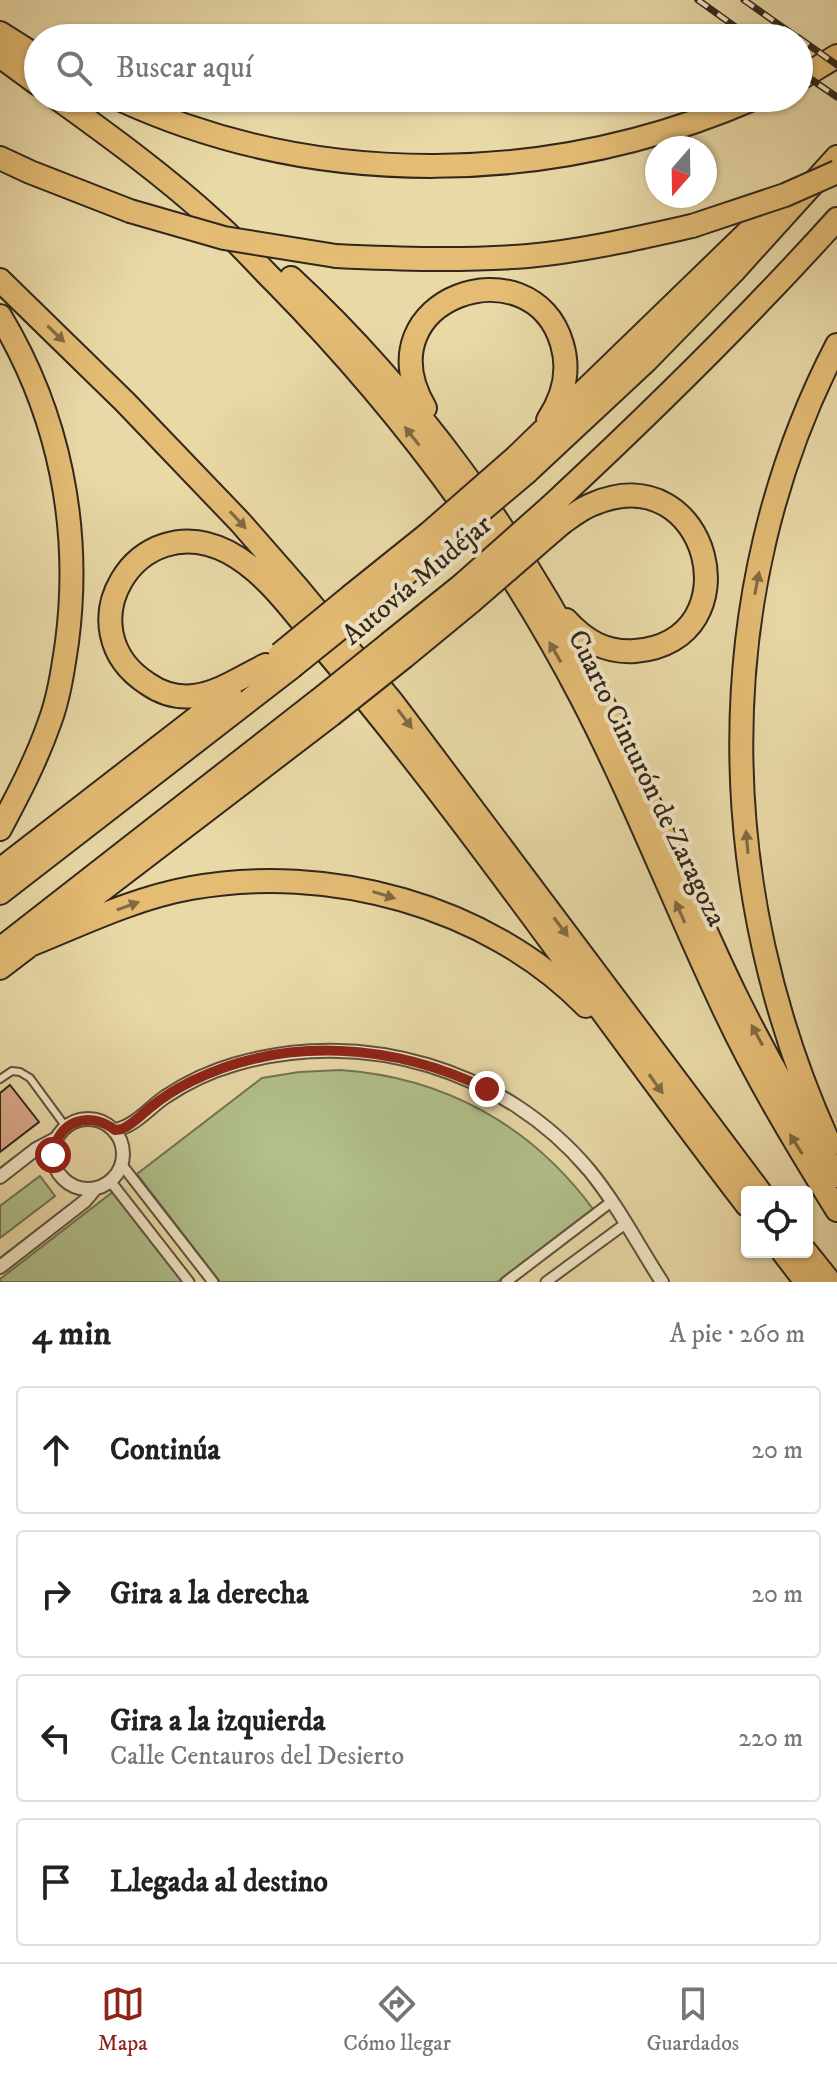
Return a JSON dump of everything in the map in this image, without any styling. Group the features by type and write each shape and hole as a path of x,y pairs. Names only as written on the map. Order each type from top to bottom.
{"highway":[{"path":"0,33 24,48"},
{"path":"0,56 24,74"},
{"path":"813,71 837,56"},
{"name":"Cuarto Cinturón de Zaragoza","path":"77,112 215,222 314,322 386,402 447,481 529,607 581,696 723,1008 786,1127 837,1210"},
{"path":"148,112 246,144 327,160 411,167 513,163 600,150 717,112"},
{"path":"110,136 221,214 324,309 398,390 460,468"},
{"path":"533,441 811,170 837,155"},
{"name":"Autovía Mudéjar","path":"0,893 279,662 358,602 646,361 837,155"},
{"path":"0,158 130,211 224,238 336,256 427,261 528,256 606,246 692,226 785,195 837,172"},
{"name":"Autovía Mudéjar","path":"0,949 325,707 467,593 556,515 762,302 837,219"},
{"path":"0,280 125,402 240,522 297,587 393,703 755,1186"},
{"path":"521,464 551,416 565,384 565,353 560,337 546,315 522,297 491,290 463,293 432,312 417,335 411,361 414,388 460,468 543,593 595,687 646,792 739,1001 801,1119 837,1176"},
{"path":"0,316 20,348 44,404 68,506 72,562 63,669 50,722 28,775 0,829"},
{"path":"837,345 793,447 769,527 749,631 740,729 750,879 771,985 797,1067 837,1157"},
{"path":"543,593 581,636 605,648 631,651 656,647 681,632 692,620 705,593 706,562 699,541 691,527 667,506 654,500 622,496 556,515"},
{"path":"279,662 221,688 191,697 175,696 151,686 128,668 115,642 111,613 117,586 143,555 183,540 212,545 252,570 286,604 387,725 741,1197"},
{"path":"0,870 279,662"},
{"path":"0,968 325,707"},
{"path":"30,945 138,902 190,888 250,881 310,883 369,891 431,909 469,925 534,963 576,995 637,1059"},
{"path":"788,1258 806,1282"},
{"path":"811,1258 830,1282"}],"street":[{"path":"115,1130 131,1124 174,1091 235,1064 266,1056 302,1052 380,1053 436,1067 461,1076 514,1104 557,1137 611,1202 662,1282"},
{"path":"0,1177 36,1149 57,1138 74,1122 90,1119 107,1124 115,1130 124,1150 122,1165 111,1182 95,1189 85,1201 0,1267"},
{"path":"57,1138 53,1155 57,1172 69,1184 95,1189"},
{"path":"122,1165 213,1282"},
{"path":"111,1182 189,1282"},
{"path":"506,1282 611,1202"},
{"path":"546,1282 625,1224"}],"lane":[{"path":"0,1079 12,1071 25,1074 66,1127"}],"green space":[{"path":"340,1070 415,1083 482,1111 542,1153 569,1179 593,1209 497,1282 220,1282 137,1174 262,1078"},
{"path":"40,1176 55,1196 0,1238 0,1206"},
{"path":"114,1191 184,1282 0,1282 0,1279"}],"building":[{"path":"10,1085 39,1122 0,1152 0,1093"}],"railway":[{"path":"698,0 731,24"},
{"path":"744,0 778,24"},
{"path":"813,48 837,65"},
{"path":"813,81 837,97"}],"route":[{"path":"53,1155 57,1138 74,1122 90,1119 115,1130 122,1129 161,1099 192,1081 266,1056 328,1051 380,1053 436,1067 487,1089"}]}
